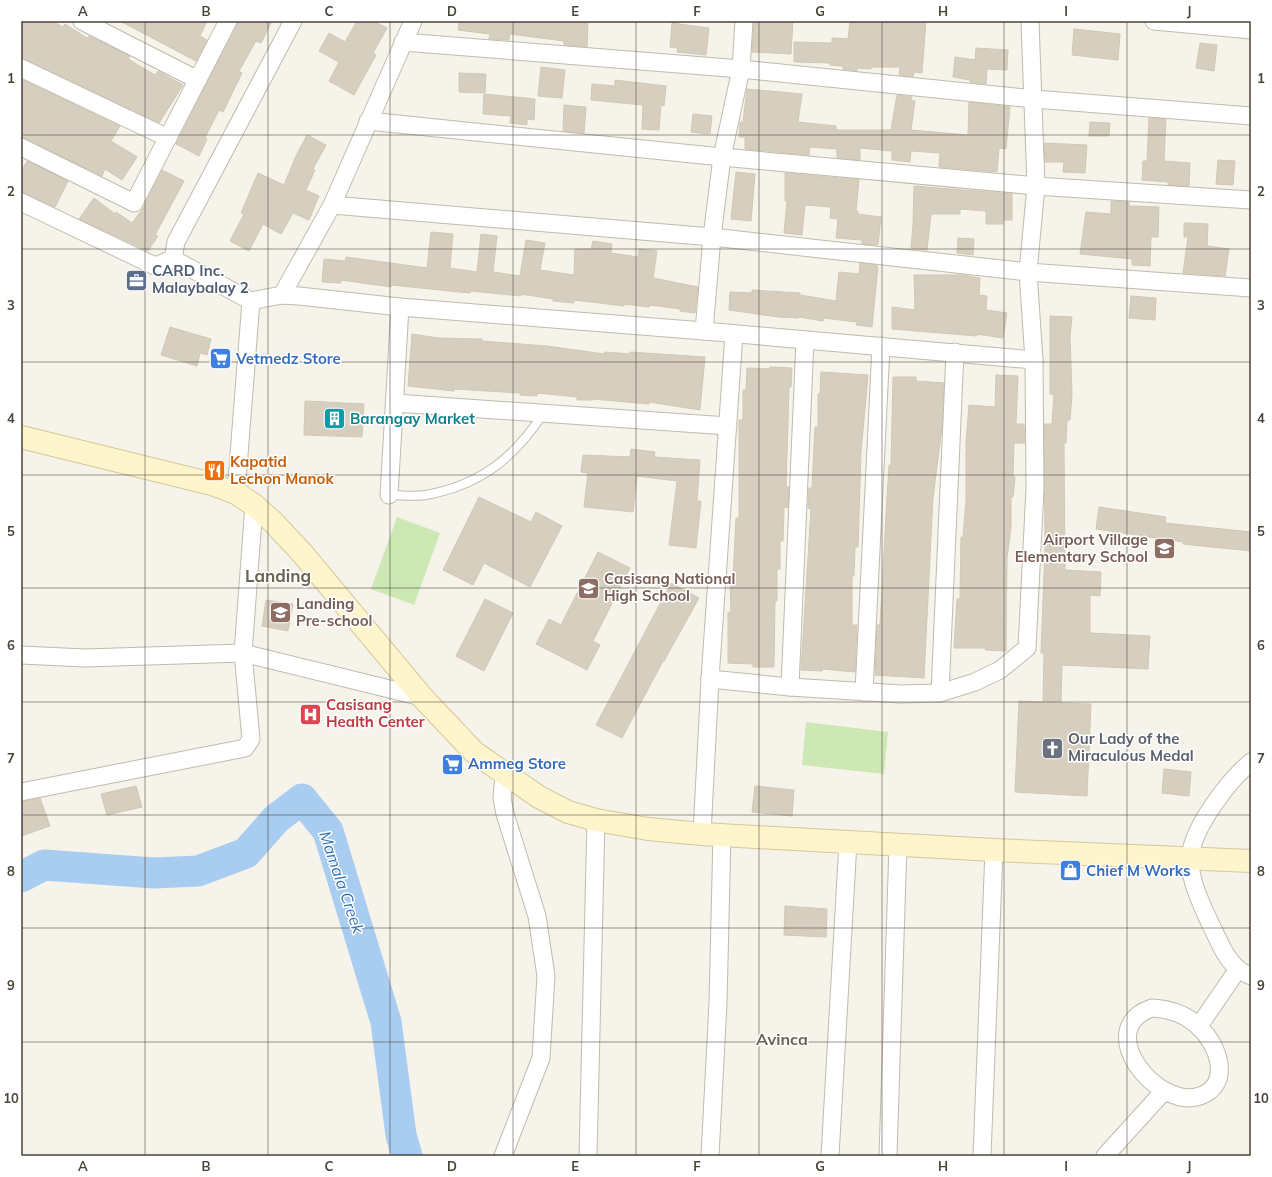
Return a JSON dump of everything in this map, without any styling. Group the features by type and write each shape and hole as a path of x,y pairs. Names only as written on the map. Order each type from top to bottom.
{"main road":[{"path":"21,437 185,476 245,499 272,521 302,553 422,697 475,753 504,775 539,797 568,812 596,820 648,830 898,846 1251,861"}],"street":[{"path":"82,21 198,80"},
{"path":"21,147 134,203 228,21"},
{"path":"173,259 176,242 292,21"},
{"path":"282,295 332,204 413,21"},
{"path":"704,331 712,237 722,157 741,69 744,21"},
{"path":"710,679 790,687 864,692 901,694 940,693 976,682 1000,670 1027,648 1035,488 1034,360 1028,272 1036,186 1030,21"},
{"path":"1154,21 1251,30"},
{"path":"403,42 741,69 1034,99 1251,116"},
{"path":"21,68 168,138"},
{"path":"368,121 722,157 1036,186 1251,200"},
{"path":"21,202 155,266 173,259 251,301 282,295 299,296 400,307 704,331 1034,360"},
{"path":"332,204 712,237 1028,272 1251,288"},
{"path":"21,792 245,748 251,738 243,653 245,499 251,301"},
{"path":"389,495 400,307"},
{"path":"710,1156 718,1003 712,834 710,679 734,334"},
{"path":"790,687 805,340"},
{"path":"864,692 882,346"},
{"path":"940,693 955,352"},
{"path":"395,403 728,426"},
{"path":"21,655 84,658 243,653 422,697"},
{"path":"1199,1026 1244,973 1220,944 1196,893 1190,858 1196,836 1205,819 1226,787 1251,762"},
{"path":"503,1156 541,1058 546,976 537,916 505,814 502,798 504,775"},
{"path":"588,1156 596,820"},
{"path":"830,1156 848,842"},
{"path":"888,1156 898,846"},
{"path":"982,1156 994,850"},
{"path":"1152,1008 1168,1009 1184,1016 1199,1026 1214,1044 1219,1065 1218,1080 1208,1093 1195,1098 1182,1097 1164,1091 1147,1077 1135,1063 1130,1053 1127,1041 1130,1025 1139,1013 1152,1008"},
{"path":"1105,1156 1164,1091"}],"lane":[{"path":"389,495 425,495 482,476 504,460 527,437 543,413"}],"green space":[{"path":"397,517 440,533 414,605 371,589"},
{"path":"806,722 888,732 884,774 802,765"}],"building":[{"path":"21,21 52,21 63,27 65,24 87,38 89,36 130,56 128,59 155,75 158,71 183,85 159,123 21,58"},
{"path":"120,21 207,21 200,36 207,40 196,61"},
{"path":"238,21 272,21 261,43 256,41 239,71 242,73 223,112 219,110 205,138 207,139 199,156 176,144"},
{"path":"357,21 373,21 387,28 373,53 376,55 354,95 329,81 339,62 319,51 329,33 345,42"},
{"path":"459,21 588,21 587,47 564,45 564,41 510,34 509,40 489,39 490,34 458,30"},
{"path":"754,21 793,21 791,54 752,52"},
{"path":"850,21 926,21 922,73 914,72 913,77 899,75 900,67 871,67 871,69 857,68 857,71 843,69 843,66 830,65 831,63 794,62 794,42 832,43 832,38 848,39"},
{"path":"672,23 709,28 706,55 677,52 678,48 670,47"},
{"path":"1074,29 1120,34 1118,60 1072,55"},
{"path":"1200,43 1217,45 1214,71 1196,68"},
{"path":"976,48 1008,50 1007,70 987,69 986,84 970,82 970,80 953,77 955,57 975,60"},
{"path":"541,67 565,70 562,98 538,96"},
{"path":"459,73 486,74 485,93 459,92"},
{"path":"21,79 120,126 111,141 137,157 122,180 105,169 102,176 21,137"},
{"path":"615,80 666,86 664,106 661,105 659,130 642,129 643,105 591,100 592,84 615,86"},
{"path":"747,89 802,94 798,122 836,126 836,130 891,130 897,95 912,97 911,100 915,101 911,130 968,135 969,102 1010,107 1006,149 999,148 997,172 939,167 940,153 911,151 910,162 892,160 892,151 860,148 860,160 837,158 837,149 810,147 809,155 745,149 745,137 739,137 740,122 743,122"},
{"path":"484,94 535,99 534,120 527,119 527,125 510,123 511,116 483,114"},
{"path":"564,105 586,107 584,133 563,131"},
{"path":"693,114 712,116 710,134 691,132"},
{"path":"1149,118 1166,119 1164,161 1190,163 1189,186 1168,185 1168,182 1142,180 1143,161 1147,161"},
{"path":"1090,122 1110,123 1109,136 1089,136"},
{"path":"307,135 326,145 313,169 315,170 306,190 319,196 309,220 293,213 281,234 263,224 249,251 230,241 244,214 241,213 258,173 284,185 296,156"},
{"path":"1044,143 1087,145 1085,173 1063,172 1064,162 1045,162"},
{"path":"1218,160 1235,161 1233,185 1216,184"},
{"path":"27,161 68,181 55,207 21,192 21,172"},
{"path":"162,170 184,181 155,235 158,236 148,251 79,219 94,198 115,214 116,212 132,223 143,208"},
{"path":"736,172 755,174 751,221 731,219"},
{"path":"785,173 859,180 856,211 858,211 858,214 881,217 878,245 862,244 862,240 836,238 838,219 830,218 831,207 805,205 802,235 784,233 787,201 785,201"},
{"path":"914,186 1012,194 1012,220 1003,220 1003,224 986,224 986,211 960,209 960,214 931,214 927,250 911,248"},
{"path":"1111,201 1129,202 1129,206 1159,207 1158,237 1151,237 1150,266 1132,265 1132,259 1080,254 1086,212 1111,214"},
{"path":"1184,223 1208,224 1207,246 1229,249 1225,276 1183,273 1188,237 1184,237"},
{"path":"431,232 453,234 450,268 477,272 481,234 497,236 493,272 520,276 526,240 545,243 540,270 574,275 575,249 591,249 593,241 612,244 611,253 638,257 639,249 657,251 653,278 698,287 695,313 680,311 680,309 650,305 649,307 624,304 624,306 574,300 574,303 553,301 553,299 521,294 521,296 471,291 470,293 391,285 391,287 341,280 341,283 322,282 324,259 345,261 346,257 427,268"},
{"path":"958,238 974,239 973,255 957,253"},
{"path":"860,263 876,265 878,267 872,327 856,325 857,322 823,318 823,321 799,317 778,317 729,310 730,292 752,293 752,290 800,293 800,295 836,301 839,272 859,274"},
{"path":"914,275 963,275 980,278 979,295 987,296 986,310 1007,313 1003,338 977,334 977,336 892,329 892,307 915,310"},
{"path":"1131,296 1156,298 1155,320 1129,318"},
{"path":"1050,316 1072,317 1070,336 1072,395 1070,420 1067,420 1066,443 1064,443 1065,570 1101,572 1100,596 1090,595 1090,633 1150,636 1148,669 1062,665 1061,703 1091,704 1087,796 1015,792 1019,701 1043,702 1044,653 1041,653 1045,549 1044,424 1052,424 1054,394 1050,394"},
{"path":"170,327 211,339 207,355 200,353 197,366 161,355"},
{"path":"412,334 438,338 482,339 482,341 547,346 604,354 605,352 630,354 630,352 705,357 700,410 649,402 649,404 593,399 577,400 577,397 537,393 537,396 520,395 520,393 454,389 454,391 408,386"},
{"path":"770,367 792,368 791,387 789,387 786,487 789,487 788,508 784,507 783,541 780,541 780,569 777,569 774,667 753,667 753,664 728,663 728,612 731,613 730,581 733,581 736,518 739,518 739,420 743,420 743,390 746,390 747,368 770,369"},
{"path":"821,372 868,375 861,452 858,547 855,547 854,576 852,576 852,625 857,625 855,672 822,669 822,671 801,670 811,509 808,508 809,488 812,488 815,427 818,427 818,394 820,394"},
{"path":"996,375 1018,376 1016,424 1024,424 1025,443 1014,443 1013,477 1015,477 1013,497 1011,497 1011,528 1007,558 1006,651 985,650 986,648 954,648 957,599 960,599 961,537 963,537 966,500 966,441 969,405 995,407"},
{"path":"893,377 916,377 916,381 944,383 942,427 933,498 924,678 875,675 877,625 880,625 889,465 891,465"},
{"name":"Barangay Market","path":"305,401 364,404 362,437 304,435"},
{"path":"631,449 655,452 654,457 700,460 697,501 701,501 696,548 669,545 677,481 637,476 633,512 584,507 588,473 581,472 583,455 630,457"},
{"path":"479,497 531,522 536,512 562,526 530,587 484,563 473,585 443,570"},
{"path":"1099,507 1166,517 1165,523 1251,532 1251,551 1183,544 1183,542 1096,529"},
{"path":"598,552 630,568 593,641 600,645 587,670 536,644 549,619 561,625"},
{"path":"671,583 699,598 622,738 596,725"},
{"path":"485,599 513,613 484,671 456,656"},
{"path":"266,600 293,604 288,631 262,626"},
{"path":"1164,769 1191,772 1189,796 1162,793"},
{"path":"136,786 142,807 107,815 101,794"},
{"path":"755,786 794,790 792,816 752,812"},
{"path":"40,798 50,826 21,836 21,802"},
{"path":"785,906 827,909 826,937 784,935"}],"waterway":[{"name":"Mamala Creek","path":"21,877 44,865 154,873 198,871 246,853 276,819 302,799 328,831 386,1022 401,1135 407,1156"}],"place":[{"name":"CARD Inc. Malaybalay 2","path":"137,280"},
{"name":"Vetmedz Store","path":"220,359"},
{"name":"Barangay Market","path":"334,419"},
{"name":"Kapatid Lechon Manok","path":"215,471"},
{"name":"Airport Village Elementary School","path":"1164,549"},
{"name":"Casisang National High School","path":"589,588"},
{"name":"Landing Pre-school","path":"281,613"},
{"name":"Casisang Health Center","path":"310,714"},
{"name":"Our Lady of the Miraculous Medal","path":"1053,748"},
{"name":"Ammeg Store","path":"453,764"},
{"name":"Chief M Works","path":"1070,871"}],"district":[{"name":"Landing","path":"278,576"},
{"name":"Avinca","path":"782,1039"}]}
